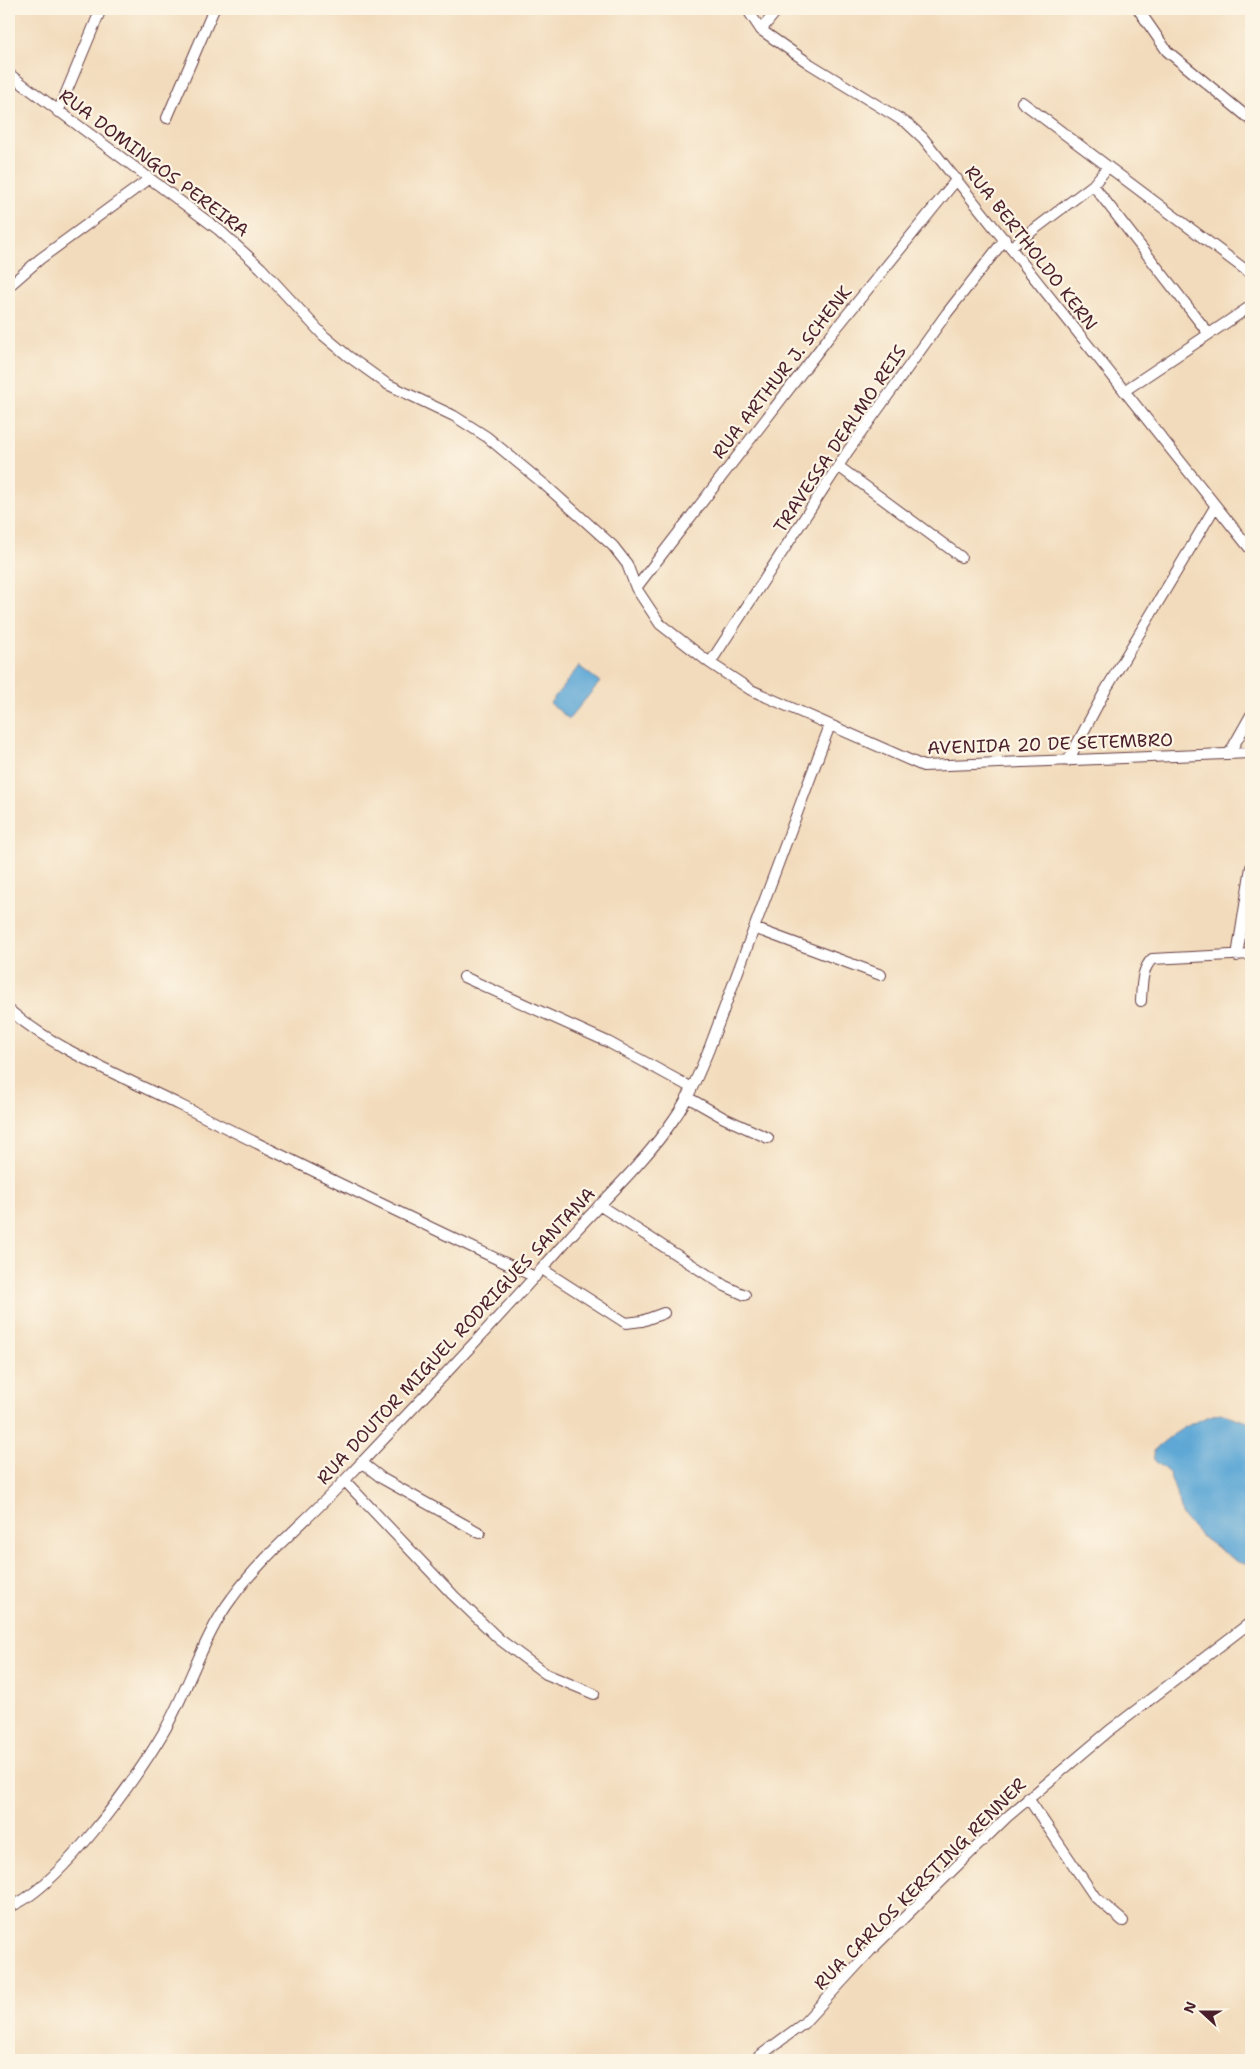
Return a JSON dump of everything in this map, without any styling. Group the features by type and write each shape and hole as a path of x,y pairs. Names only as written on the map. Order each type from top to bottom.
{"street":[{"path":"58,112 102,9"},
{"path":"167,118 214,9"},
{"name":"RUA BERTHOLDO KERN","path":"746,9 761,30 810,64 908,124 923,138 957,178 1215,507 1251,550"},
{"path":"761,30 778,9"},
{"path":"1138,9 1166,51 1251,120"},
{"name":"RUA DOMINGOS PEREIRA","path":"9,74 58,112 195,211 240,247 324,335 348,356 387,384 474,428 507,452 613,546 627,564 636,588"},
{"path":"1022,102 1251,274"},
{"name":"TRAVESSA DEALMO REIS","path":"710,663 838,466 947,313 1008,243 1093,184 1108,167"},
{"name":"RUA ARTHUR J. SCHENK","path":"636,588 829,337 957,178"},
{"path":"9,286 40,259 150,179"},
{"path":"1093,184 1209,334"},
{"path":"1124,391 1251,306"},
{"path":"838,466 961,557"},
{"path":"1068,761 1105,691 1215,507"},
{"name":"AVENIDA 20 DE SETEMBRO","path":"636,588 660,624 710,663 752,690 923,766 1251,753"},
{"path":"1229,754 1251,715"},
{"name":"RUA DOUTOR MIGUEL RODRIGUES SANTANA","path":"9,1907 21,1903 59,1872 125,1790 163,1733 231,1599 274,1551 345,1481 649,1153 675,1118 690,1093 709,1049 830,725"},
{"path":"1237,956 1251,867"},
{"path":"754,928 881,974"},
{"path":"1141,1001 1144,973 1147,964 1152,959 1251,954"},
{"path":"464,977 608,1042 690,1093 724,1118 768,1138"},
{"path":"9,1010 32,1030 336,1183 538,1273 626,1323 642,1321 664,1313"},
{"path":"599,1205 725,1286 745,1295"},
{"path":"361,1462 383,1479 480,1533"},
{"path":"345,1481 453,1595 499,1639 546,1674 594,1694"},
{"name":"RUA CARLOS KERSTING RENNER","path":"754,2060 803,2024 870,1951 1028,1798 1117,1725 1251,1622"},
{"path":"1028,1798 1095,1897 1123,1921"}],"water":[{"path":"579,666 600,682 569,719 550,703"},
{"path":"1220,1413 1251,1423 1251,1566 1238,1562 1202,1537 1182,1516 1180,1504 1169,1473 1154,1460 1153,1451 1168,1438 1192,1423"}]}
